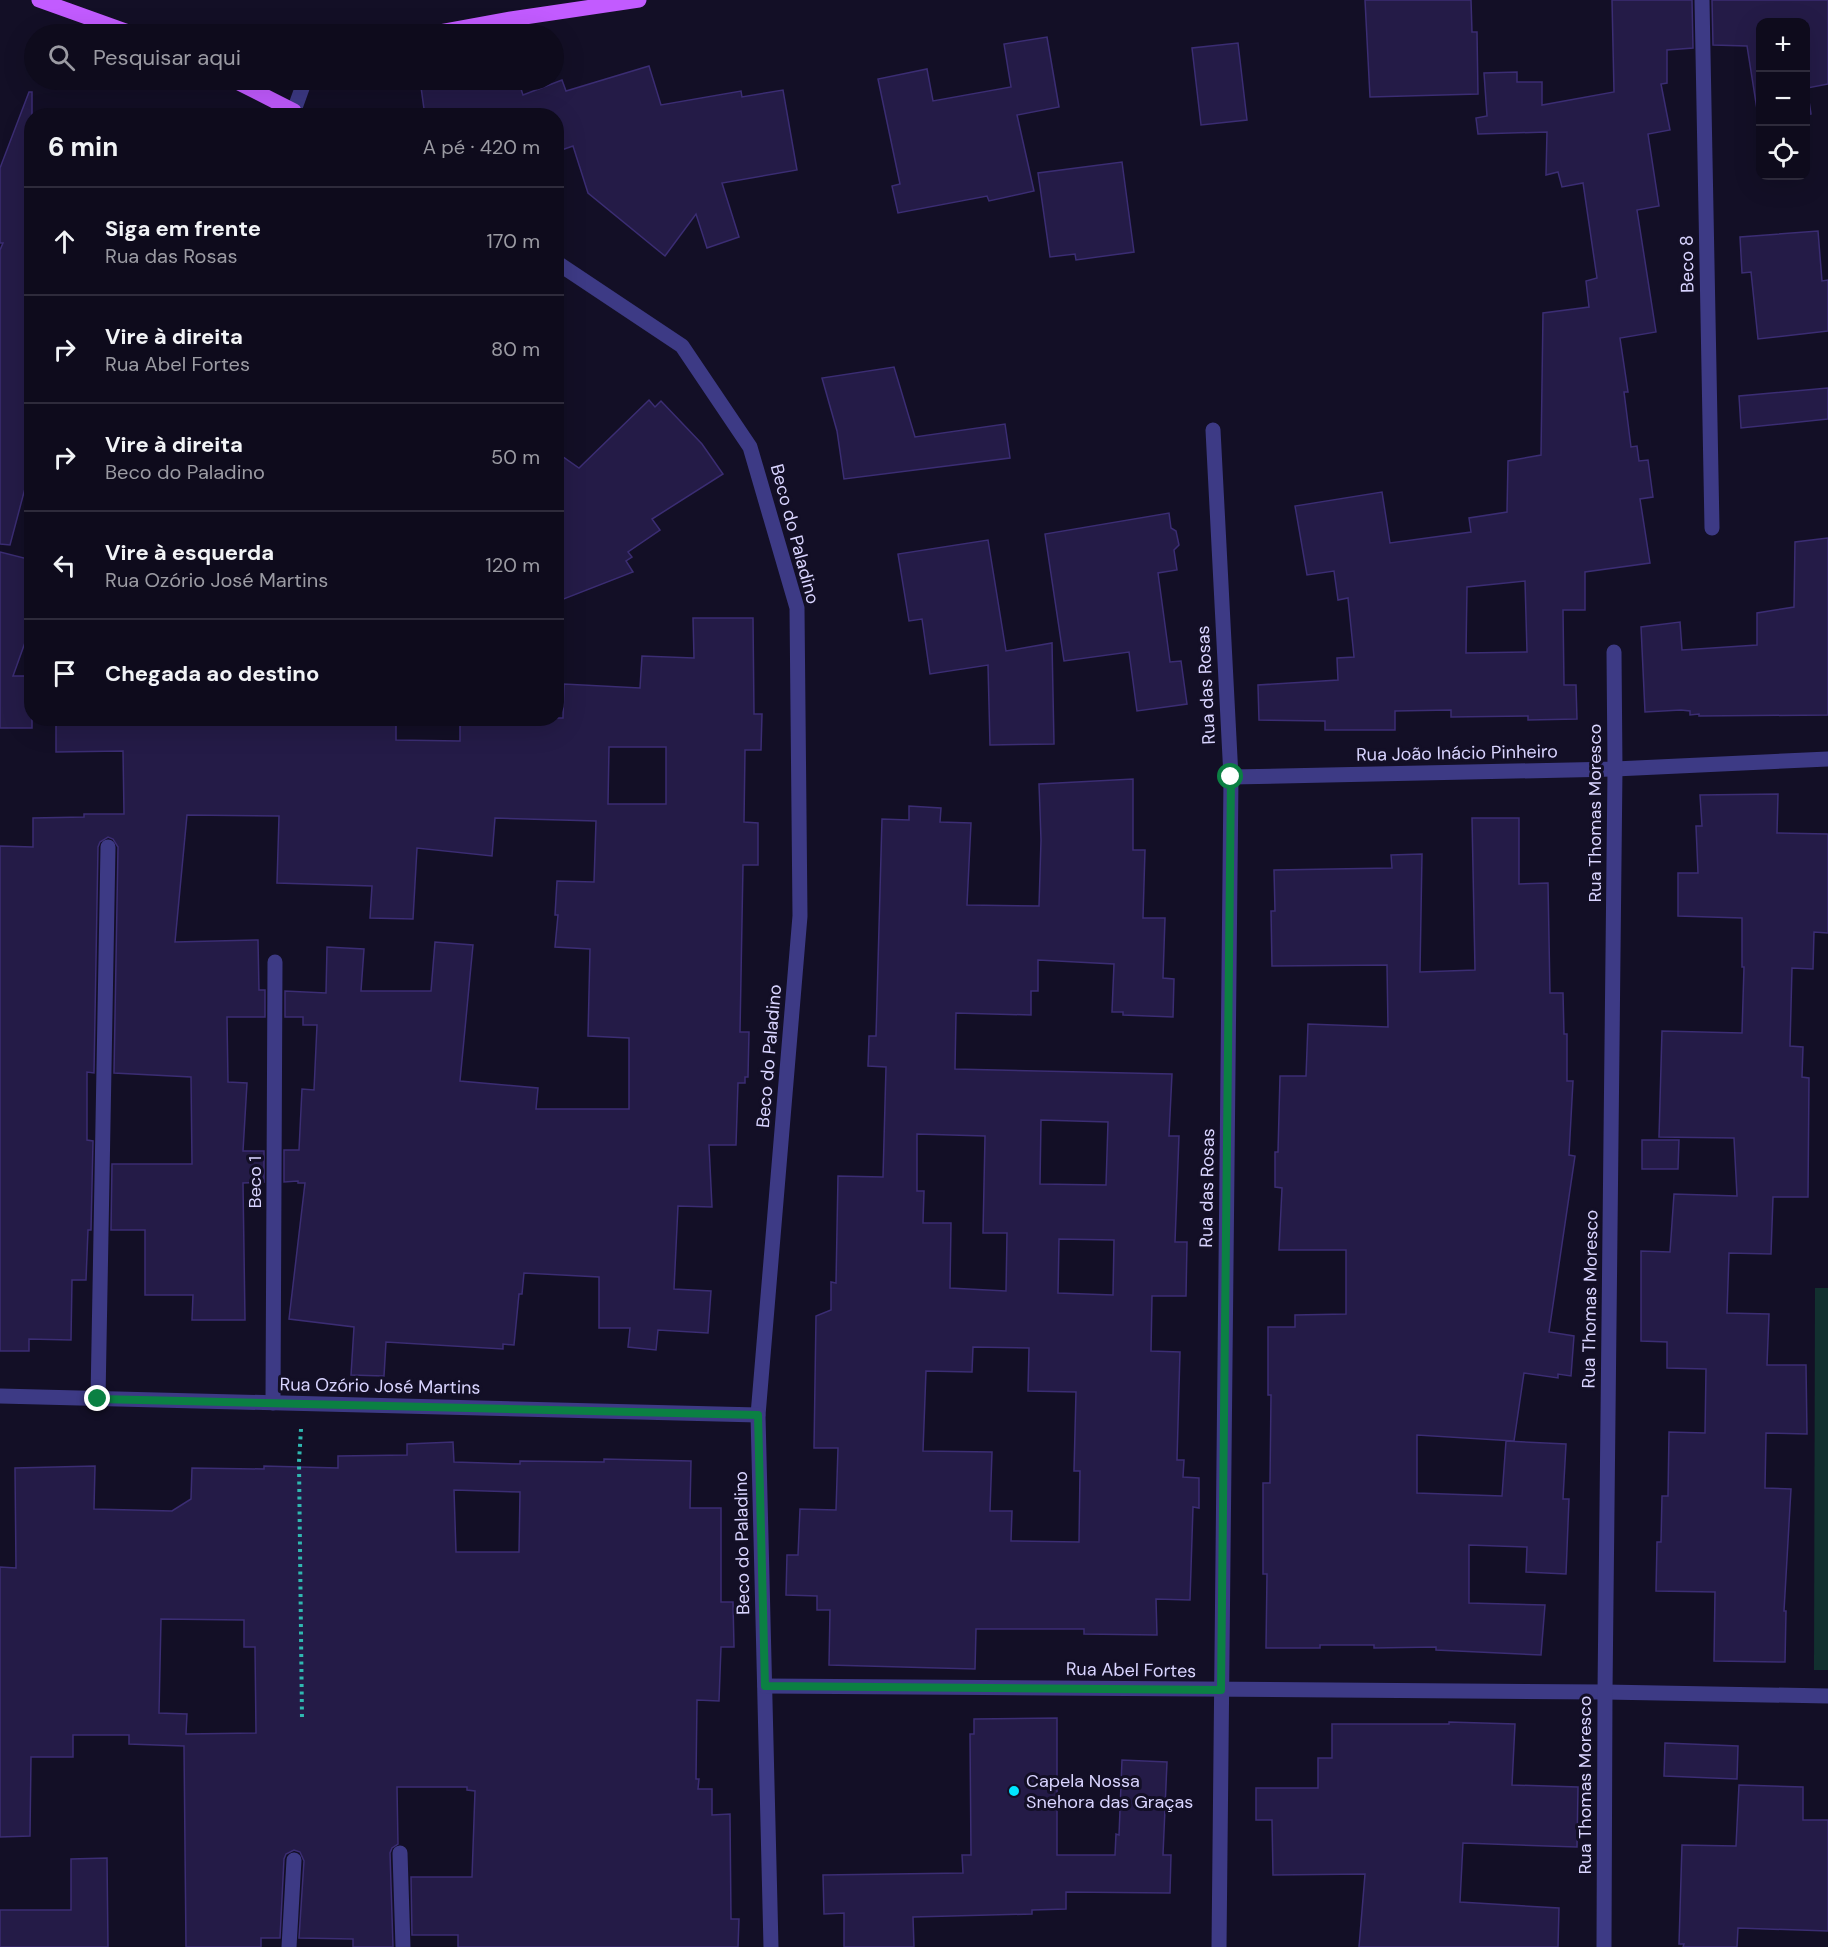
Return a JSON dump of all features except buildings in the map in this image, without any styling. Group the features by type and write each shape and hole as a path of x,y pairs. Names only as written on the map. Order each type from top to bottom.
{"main road":[{"path":"39,0 106,24"},
{"path":"484,24 639,0"},
{"path":"252,90 285,108"}],"street":[{"name":"Beco 8","path":"1702,0 1712,528"},
{"path":"298,108 302,90"},
{"name":"Beco do Paladino","path":"564,267 682,346 750,447 797,608 800,916 758,1415 771,1947"},
{"name":"Rua das Rosas","path":"1213,430 1231,777 1219,1947"},
{"name":"Rua Thomas Moresco","path":"1604,1947 1615,769 1614,652"},
{"name":"Rua João Inácio Pinheiro","path":"1231,777 1615,769 1828,759"},
{"path":"98,1399 108,847"},
{"name":"Beco 1","path":"273,1403 275,962"},
{"name":"Rua Ozório José Martins","path":"0,1396 758,1415"},
{"name":"Rua Abel Fortes","path":"765,1686 1605,1692 1828,1696"},
{"path":"400,1853 404,1947"},
{"path":"289,1947 294,1860"}],"path":[{"path":"302,1719 298,1462 303,1404"}],"green space":[{"path":"1815,1288 1828,1288 1828,1670 1814,1670"}],"place":[{"name":"Capela Nossa Snehora das Graças","path":"1014,1791"}],"route":[{"path":"98,1399 758,1415 765,1686 1221,1690 1231,777"}]}
